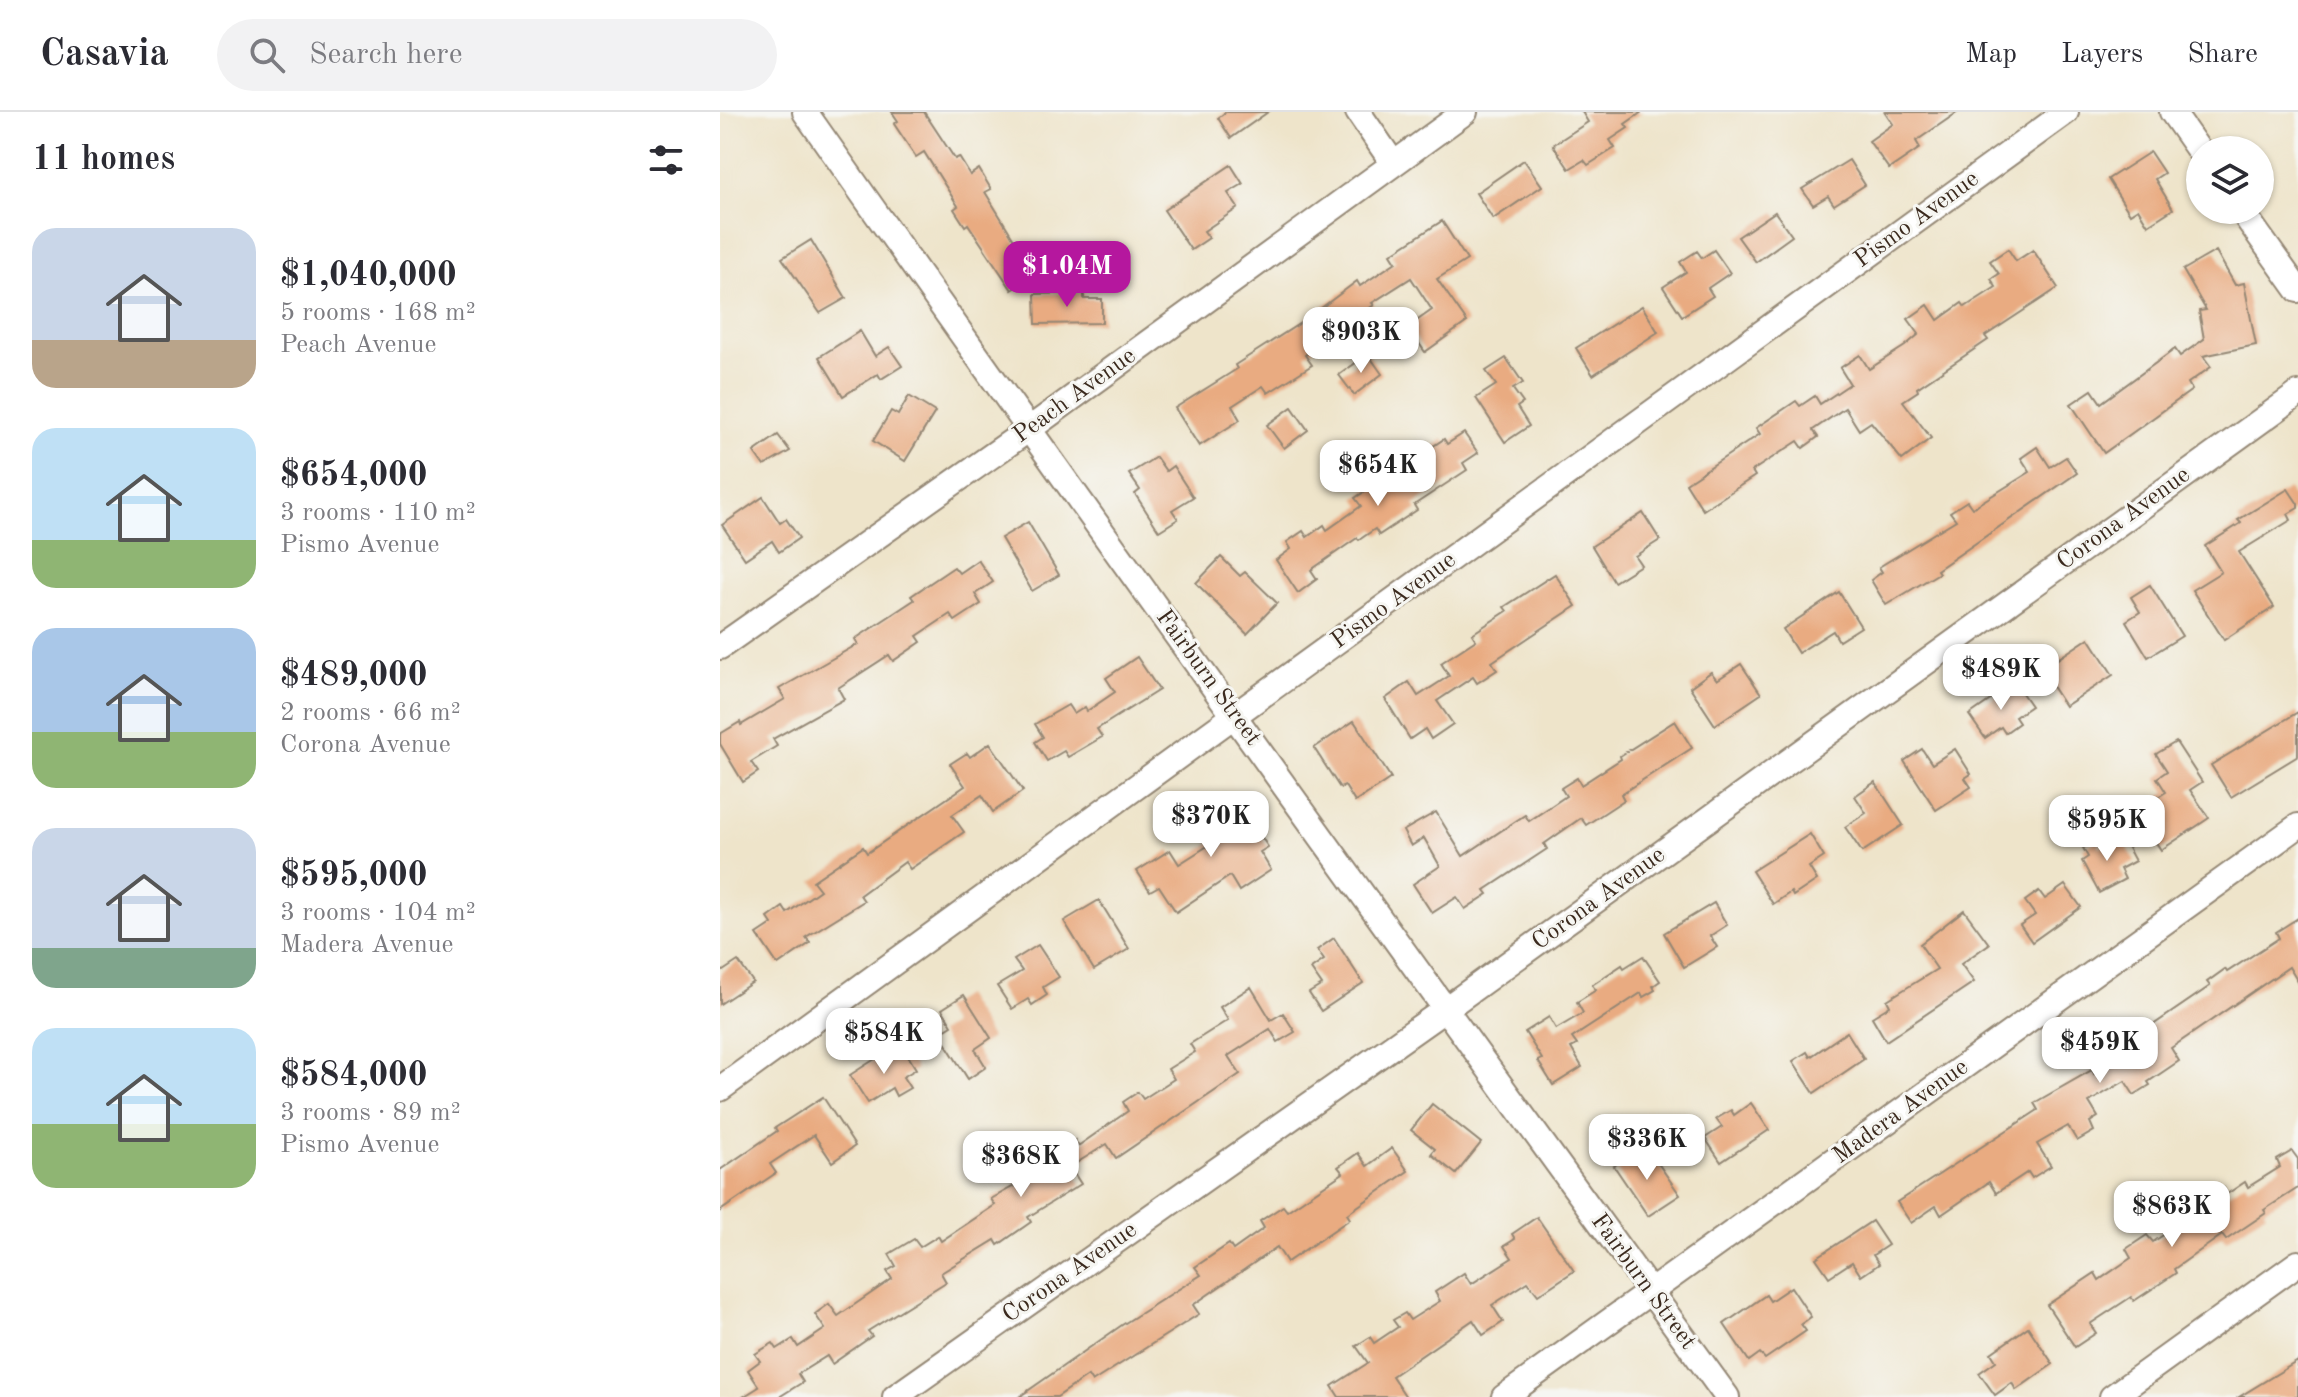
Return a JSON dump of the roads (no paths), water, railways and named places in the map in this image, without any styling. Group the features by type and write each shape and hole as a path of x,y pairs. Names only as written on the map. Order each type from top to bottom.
{"street":[{"name":"Fairburn Street","path":"805,112 1028,430 1444,1010 1727,1397"},
{"path":"1358,112 1393,163"},
{"name":"Peach Avenue","path":"721,644 1028,430 1465,112"},
{"name":"Pismo Avenue","path":"720,1089 2066,112"},
{"path":"2172,112 2189,136"},
{"path":"2251,224 2298,290"},
{"name":"Corona Avenue","path":"895,1397 1444,1010 2298,394"},
{"name":"Madera Avenue","path":"1504,1397 2298,826"},
{"path":"2112,1397 2298,1263"}]}
